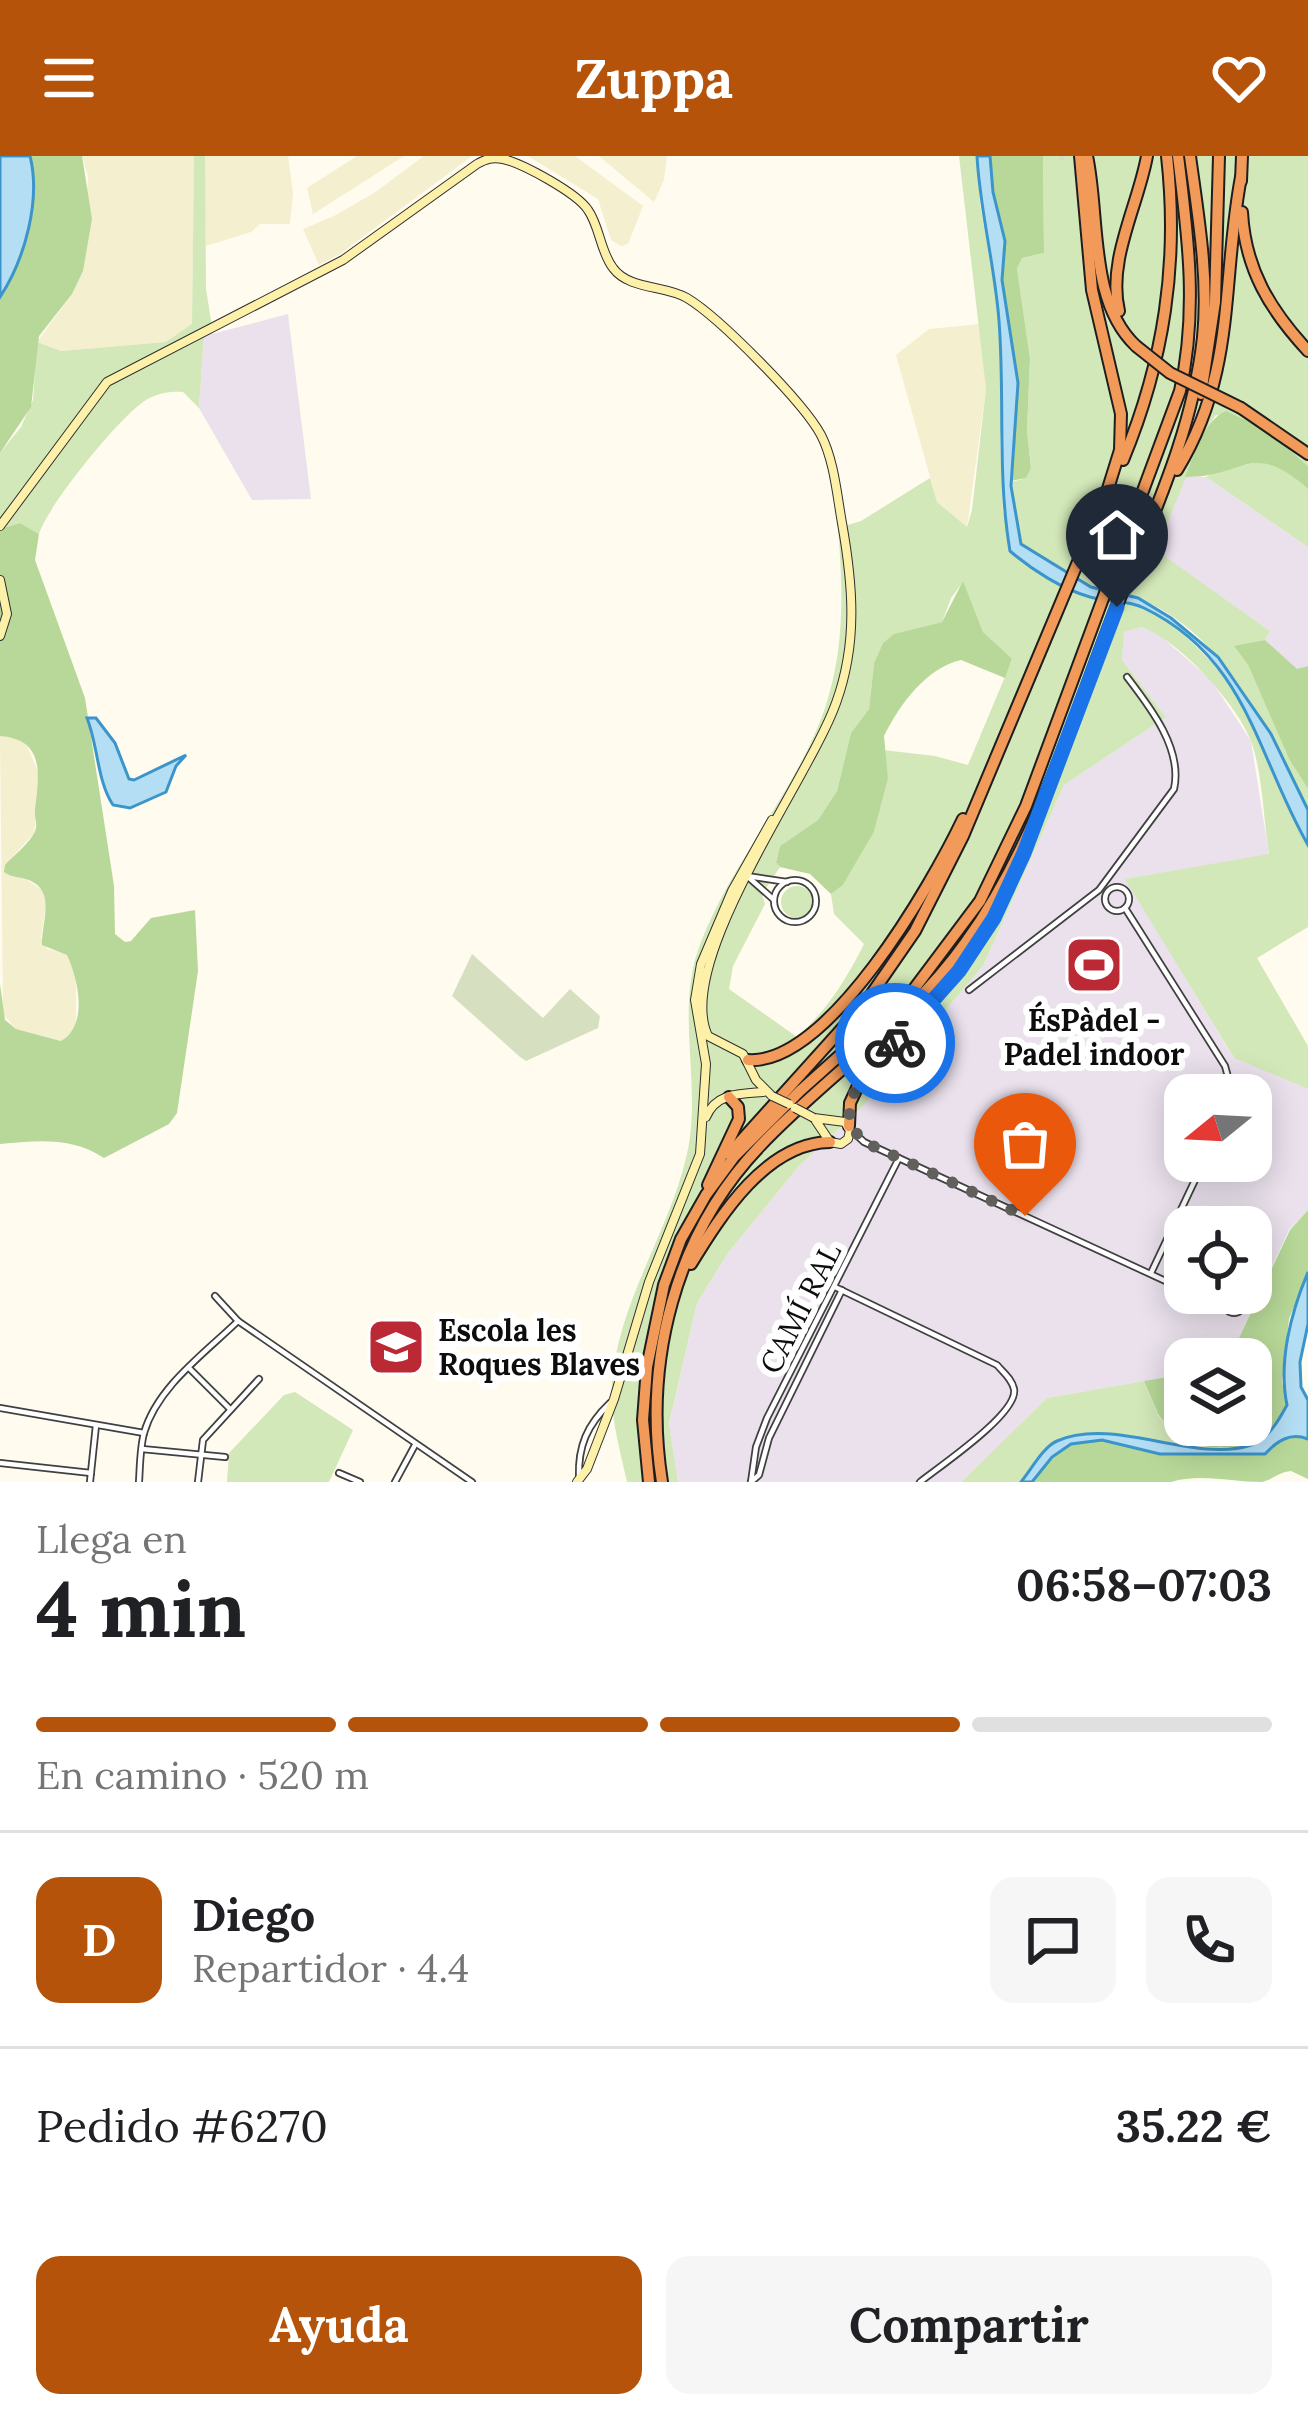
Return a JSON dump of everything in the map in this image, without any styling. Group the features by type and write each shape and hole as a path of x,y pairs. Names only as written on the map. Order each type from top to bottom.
{"highway":[{"path":"1083,156 1109,302 1121,328 1170,373 1241,408 1308,454"},
{"path":"1083,156 1092,290 1121,414 1120,451 1106,495"},
{"path":"1136,346 1118,308 1116,275 1147,156"},
{"path":"649,1482 644,1420 653,1328 681,1239 747,1130 866,1002 915,931 963,836 1137,428 1163,338 1172,236 1167,156"},
{"path":"849,1126 848,1113 857,1088 959,971 994,918 1028,841 1074,699 1133,545 1176,408 1190,338 1190,254 1178,156"},
{"path":"1166,488 1190,414 1203,334 1202,253 1190,156"},
{"path":"1178,452 1199,400 1211,346 1220,156"},
{"path":"1133,545 1198,429 1217,373 1228,312 1243,156"},
{"path":"1241,177 1250,263 1268,303 1308,351"},
{"path":"716,1180 784,1106 914,989 958,933 1003,858 1074,699"},
{"path":"748,1060 773,1059 796,1048 835,1011 880,956 940,863 1018,702"},
{"path":"662,1482 656,1421 658,1369 670,1310 692,1246 743,1165 808,1099 918,1004 968,940 1028,841"},
{"path":"706,1195 709,1179 739,1119 731,1096"},
{"path":"684,1270 728,1211 778,1159 827,1137"}],"main road":[{"path":"0,526 88,404 113,378 344,260 476,164 495,158 513,162 582,203 618,274 679,294 711,317 796,403 825,444 848,558 853,623 836,704 736,891 698,977 695,1011 706,1064 700,1154 649,1282 614,1399 581,1481"},
{"path":"0,580 7,614 0,636"},
{"path":"753,858 736,891 701,991 706,1031 748,1060 752,1074 768,1094 814,1118 849,1126 845,1142 827,1137 814,1118"},
{"path":"706,1064 712,1055 728,1049"},
{"path":"704,1123 712,1105 749,1083 752,1074"},
{"path":"705,1080 711,1090 731,1096 768,1094"},
{"path":"827,1137 835,1120"}],"street":[{"path":"969,990 1094,895 1176,783 1156,715 1127,677"},
{"path":"753,858 759,877"},
{"path":"747,876 799,880 814,891 812,915 798,922 785,920 766,890 747,876"},
{"path":"774,901 787,882"},
{"path":"736,891 754,885"},
{"path":"1125,908 1227,1074"},
{"path":"849,1126 864,1142 1164,1279"},
{"path":"845,1142 864,1142"},
{"name":"CAMÍ RAL","path":"751,1482 761,1432 838,1289 899,1158"},
{"path":"1151,1273 1194,1182"},
{"path":"838,1289 998,1365 1010,1380 1015,1392 1012,1404 920,1482"},
{"path":"215,1296 238,1321 472,1482"},
{"path":"139,1482 144,1433 166,1391 238,1321"},
{"path":"189,1368 230,1409"},
{"path":"198,1482 208,1432 260,1378"},
{"path":"581,1481 577,1452 594,1417 614,1399"},
{"path":"0,1408 144,1433"},
{"path":"90,1482 96,1425"},
{"path":"395,1482 415,1445"},
{"path":"142,1449 225,1457"},
{"path":"0,1463 91,1472"},
{"path":"339,1473 360,1482"}],"shaded area":[{"path":"82,156 194,156 192,325 166,342 61,351 37,342 83,271 88,176"},
{"path":"203,156 288,156 293,193 290,224 260,224 251,232 206,246"},
{"path":"357,156 404,156 313,214 307,188"},
{"path":"424,156 472,156 319,265 303,229 374,193"},
{"path":"528,156 575,156 643,206 628,244 611,240 598,199"},
{"path":"599,156 667,156 664,180 654,202"},
{"path":"288,314 311,499 252,500 199,408 204,336"},
{"path":"980,324 986,389 967,527 937,502 896,355 929,329"},
{"path":"1185,477 1206,477 1308,547 1308,666 1297,670 1265,640 1270,631 1156,551"},
{"path":"1141,627 1156,632 1211,680 1251,741 1269,855 1126,879 1233,1057 1308,1089 1308,1210 1289,1230 1272,1267 1272,1206 1164,1206 1164,1314 1250,1314 1239,1338 1164,1338 1164,1378 1047,1398 961,1482 678,1482 669,1425 697,1303 728,1253 799,1166 863,1106 983,966 1064,785 1166,717 1122,660 1123,632"},
{"path":"0,736 17,737 27,746 41,778 34,833 5,865 42,890 46,904 41,938 47,949 67,954 76,976 76,1027 62,1041 16,1029 3,1014"}],"green space":[{"path":"30,156 82,156 92,219 83,271 72,294 39,336 31,407 0,453 0,297 31,219"},
{"path":"194,156 205,156 206,289 213,333 204,336 199,408 183,392 146,400 86,462 39,534 20,523 0,529 0,453 21,427 33,400 37,342 61,351 166,342 192,324"},
{"path":"959,156 977,156 980,204 999,313 1003,512 1025,564 1088,596 1139,605 1173,624 1228,678 1254,722 1308,845 1308,927 1257,958 1308,1046 1308,1089 1234,1058 1125,879 1269,854 1255,753 1233,709 1172,645 1141,627 1124,632 1122,660 1166,717 1064,785 983,966 863,1106 799,1166 728,1253 697,1303 669,1424 678,1482 627,1482 614,1420 616,1353 686,1158 692,1104 689,995 701,942 799,767 825,708 841,619 838,528 861,521 930,478 937,502 967,527 986,389","holes":["963,582 983,632 1012,660 968,765 883,750 888,779 874,832 843,885 831,894 834,914 864,944 835,994 797,1037 729,989 733,966 765,904 762,894 780,867 776,861 780,846 818,820 837,791 851,733 869,709 874,663 883,643 895,634 942,622"]},
{"path":"990,156 1043,156 1044,253 1022,258 1017,269 1030,358 1027,431 1031,468 1026,478 1011,481 1018,383 1002,280 1005,241"},
{"path":"1043,156 1308,156 1308,466 1267,430 1216,415 1156,550 1270,631 1265,640 1235,647 1308,789 1308,810 1241,687 1195,634 1168,613 1137,598 1083,583 1021,544 1011,482 1026,478 1031,467 1027,431 1030,358 1017,269 1022,258 1044,253"},
{"path":"1226,411 1267,430 1308,466 1308,489 1289,474 1259,463 1185,477 1205,431"},
{"path":"1260,462 1279,465 1308,489 1308,547 1206,477"},
{"path":"20,523 39,534 35,560 85,698 114,886 115,934 131,941 151,918 195,910 198,971 177,1113 169,1124 104,1158 66,1143 0,1144 0,984 5,1020 16,1029 61,1041 75,1024 79,1001 67,955 42,945 46,910 39,886 4,872 36,826 38,773 32,752 15,739 0,736 0,529"},
{"path":"963,581 983,632 1012,659 1005,678 961,660 925,679 906,700 884,736 888,779 874,832 843,885 831,894 810,874 780,867 776,862 780,846 818,820 837,791 851,733 869,709 874,663 883,643 894,634 942,622"},
{"path":"1265,640 1297,669 1308,666 1308,789 1289,759 1248,665 1234,646"},
{"path":"797,886 808,891 813,902 808,913 797,918 786,913 781,902 786,891"},
{"path":"472,954 543,1018 570,989 600,1016 598,1028 526,1061 452,996"},
{"path":"1308,1210 1308,1272 1289,1319 1282,1382 1287,1405 1272,1427 1272,1338 1239,1338 1250,1314 1272,1314 1272,1268 1290,1230"},
{"path":"1164,1378 1164,1422 1158,1414 1144,1381"},
{"path":"1144,1381 1164,1423 1164,1441 1105,1435 1053,1442 1021,1482 961,1482 1047,1398"},
{"path":"295,1392 353,1430 329,1482 227,1482 229,1453 284,1395"},
{"path":"1298,1436 1308,1439 1308,1479 1291,1471 1262,1482 1205,1478 1032,1482 1052,1457 1071,1444 1102,1440 1160,1454 1265,1454 1278,1441"}],"water":[{"path":"0,156 30,156 33,191 23,247 0,297"},
{"path":"977,156 990,156 1005,241 1002,280 1018,383 1011,486 1021,544 1091,587 1138,598 1218,657 1271,734 1308,810 1308,845 1246,712 1206,654 1179,629 1144,608 1069,589 1010,551 999,321"},
{"path":"87,718 96,718 115,743 129,779 186,755 166,792 130,808 113,805"},
{"path":"1308,1272 1308,1324 1300,1362 1301,1387 1308,1400 1308,1439 1284,1439 1265,1454 1160,1454 1102,1440 1071,1444 1052,1457 1032,1482 1021,1482 1052,1444 1079,1435 1129,1436 1164,1442 1164,1446 1206,1449 1272,1446 1272,1428 1287,1405 1284,1372 1296,1304"}],"tunnel":[{"path":"1061,160 1062,156"}],"way so far":[{"path":"895,1043 857,1088 850,1103 849,1127 864,1142 1025,1216"}],"place":[{"name":"ÉsPàdel - Padel indoor","path":"1094,965"},
{"name":"Escola les Roques Blaves","path":"396,1347"}],"route":[{"path":"895,1043 959,971 994,918 1024,853 1117,607"}]}
